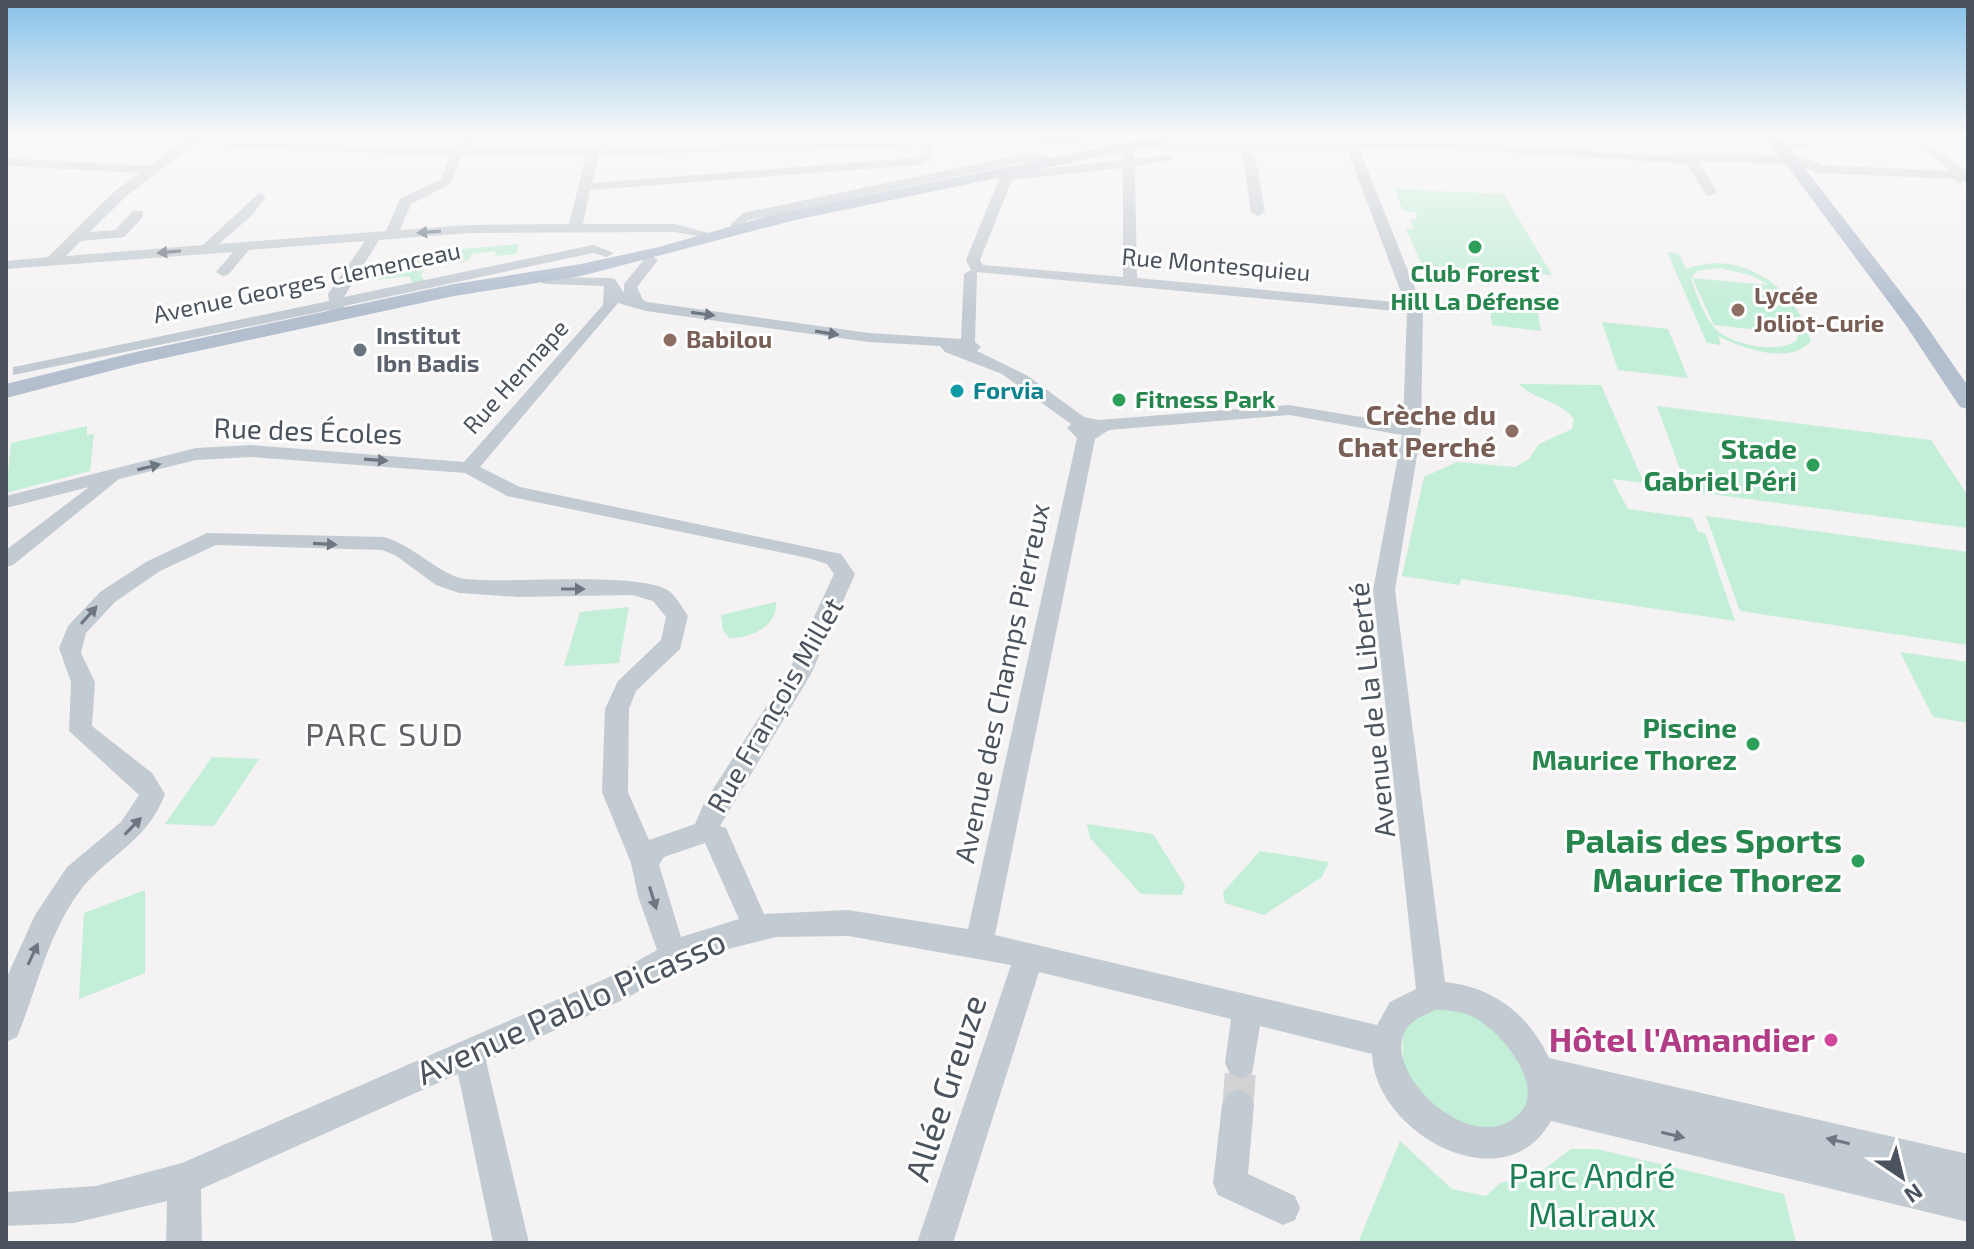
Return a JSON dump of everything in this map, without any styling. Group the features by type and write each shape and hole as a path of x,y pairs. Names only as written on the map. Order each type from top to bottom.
{"main road":[{"name":"Avenue Georges Clemenceau","path":"6,391 336,310 454,290 607,272 712,238 887,193"},
{"path":"1824,193 1968,382"},
{"path":"1825,193 1968,402"},
{"name":"Avenue Georges Clemenceau","path":"454,290 607,272 712,238 737,225 789,217"},
{"name":"Avenue Georges Clemenceau","path":"12,376 136,358"}],"street":[{"path":"53,261 125,193"},
{"path":"336,310 336,294 405,202 421,193"},
{"path":"575,228 583,193"},
{"path":"840,193 850,202"},
{"path":"965,344 979,275 973,260 997,193"},
{"path":"1129,193 1130,282"},
{"path":"1255,193 1258,212"},
{"name":"Avenue de la Liberté","path":"1370,193 1415,308 1412,431 1384,590 1432,996"},
{"path":"208,249 224,228 246,218 259,197"},
{"name":"Avenue Georges Clemenceau","path":"737,225 743,217 850,202"},
{"path":"77,237 119,234 138,214"},
{"path":"6,265 470,229 675,228 712,238"},
{"path":"223,272 245,246"},
{"name":"Avenue Georges Clemenceau","path":"12,376 66,361 336,310 593,249 607,272"},
{"path":"637,304 629,287 651,260"},
{"path":"6,282 24,264"},
{"path":"607,272 622,299 637,304 839,335 965,344 1022,376 1089,428 1289,410 1412,431"},
{"name":"Rue Hennape","path":"469,468 610,306 607,272"},
{"name":"Rue Montesquieu","path":"979,275 1013,272 1415,308"},
{"name":"Rue Hennape","path":"601,318 637,304"},
{"name":"Avenue des Champs Pierreux","path":"979,944 1089,428"},
{"name":"Rue des Écoles","path":"6,502 196,454 234,450 469,468"},
{"name":"Rue François Millet","path":"469,468 514,492 811,552 834,559 843,568 843,584 799,674 713,810 705,832 717,836 725,848 756,927"},
{"path":"6,560 118,475"},
{"path":"6,1027 14,997 58,902 74,877 135,826 148,808 152,794 143,780 81,731 78,711 83,680 70,655 71,640 95,608 118,590 190,548 214,538 384,544 402,550 443,580 459,586 518,590 632,588 666,599 677,616 672,643 626,687 617,709 615,792 645,863 652,896 674,956"},
{"path":"645,863 655,849 705,832"},
{"name":"Avenue Pablo Picasso","path":"6,1209 84,1206 184,1179 627,983 674,956 719,936 756,927 848,923 979,944 1247,1006 1386,1042"},
{"name":"Allée Greuze","path":"935,1243 1029,956"},
{"path":"1432,996 1461,998 1498,1015 1517,1032 1541,1087 1535,1120 1515,1137 1486,1144 1465,1140 1423,1117 1406,1100 1394,1081 1386,1042 1391,1025 1400,1011 1432,996"},
{"path":"1241,1063 1247,1006"},
{"path":"469,1054 511,1243"},
{"path":"1541,1087 1968,1171"},
{"path":"1541,1087 1968,1205"},
{"path":"1238,1105 1230,1183 1283,1208"},
{"path":"184,1179 184,1243"}],"green space":[{"name":"Club Forest Hill La Défense","path":"1396,193 1504,194 1552,275 1422,265 1406,229 1414,229 1410,219 1416,219 1417,212 1403,211"},
{"path":"519,244 516,254 495,256 496,251 472,254 469,260 457,263 453,255 427,259 421,276 426,282 413,284 409,276 347,283 353,275 375,272 377,269 383,268 382,273 412,269 418,253"},
{"path":"1667,252 1679,254 1686,269 1707,264 1727,264 1764,277 1793,304 1811,341 1802,348 1779,354 1752,349 1718,336 1721,345 1707,343","holes":["1720,268 1750,275 1769,285 1692,278 1714,325 1797,334 1785,312 1798,334 1797,340 1778,347 1754,346 1720,333 1709,321 1691,279 1697,271"]},
{"path":"1510,306 1537,309 1541,331 1492,325 1490,310"},
{"path":"1602,322 1668,329 1688,378 1618,370"},
{"path":"1519,384 1601,385 1644,483 1612,479 1628,509 1692,518 1698,532 1705,533 1735,621 1461,579 1460,585 1402,576 1424,477 1457,462 1515,467 1529,459 1539,444 1572,429 1574,419 1568,412"},
{"name":"Stade Gabriel Péri","path":"1657,406 1931,440 1968,496 1968,528 1688,491"},
{"path":"87,426 87,435 94,434 90,471 6,493 11,443"},
{"path":"1706,516 1968,552 1968,645 1740,611"},
{"path":"776,602 768,624 754,633 729,638 723,630 721,615"},
{"path":"629,607 619,663 564,666 580,612"},
{"path":"1900,652 1968,662 1968,723 1933,717"},
{"path":"212,757 259,759 214,826 165,824"},
{"path":"1087,824 1153,834 1185,885 1182,895 1141,894 1090,838"},
{"path":"1260,851 1329,862 1322,877 1264,915 1225,903 1223,892"},
{"path":"145,890 145,973 79,999 84,913"},
{"path":"1447,1004 1486,1017 1529,1071 1529,1100 1522,1113 1497,1129 1479,1130 1440,1117 1404,1076 1402,1028 1415,1013"},
{"name":"Parc André Malraux","path":"1400,1141 1452,1189 1486,1196 1500,1183 1535,1176 1571,1149 1597,1149 1784,1194 1796,1243 1358,1243"}],"tunnel":[{"path":"1238,1105 1241,1063"}],"place":[{"name":"Club Forest Hill La Défense","path":"1475,247"},
{"name":"Lycée Joliot-Curie","path":"1738,310"},
{"name":"Babilou","path":"670,340"},
{"name":"Institut Ibn Badis","path":"360,350"},
{"name":"Forvia","path":"957,391"},
{"name":"Fitness Park","path":"1119,400"},
{"name":"Crèche du Chat Perché","path":"1512,431"},
{"name":"Stade Gabriel Péri","path":"1813,465"},
{"name":"Piscine Maurice Thorez","path":"1753,744"},
{"name":"Palais des Sports Maurice Thorez","path":"1858,861"},
{"name":"Hôtel l'Amandier","path":"1831,1040"}],"district":[{"name":"PARC SUD","path":"385,735"}]}
